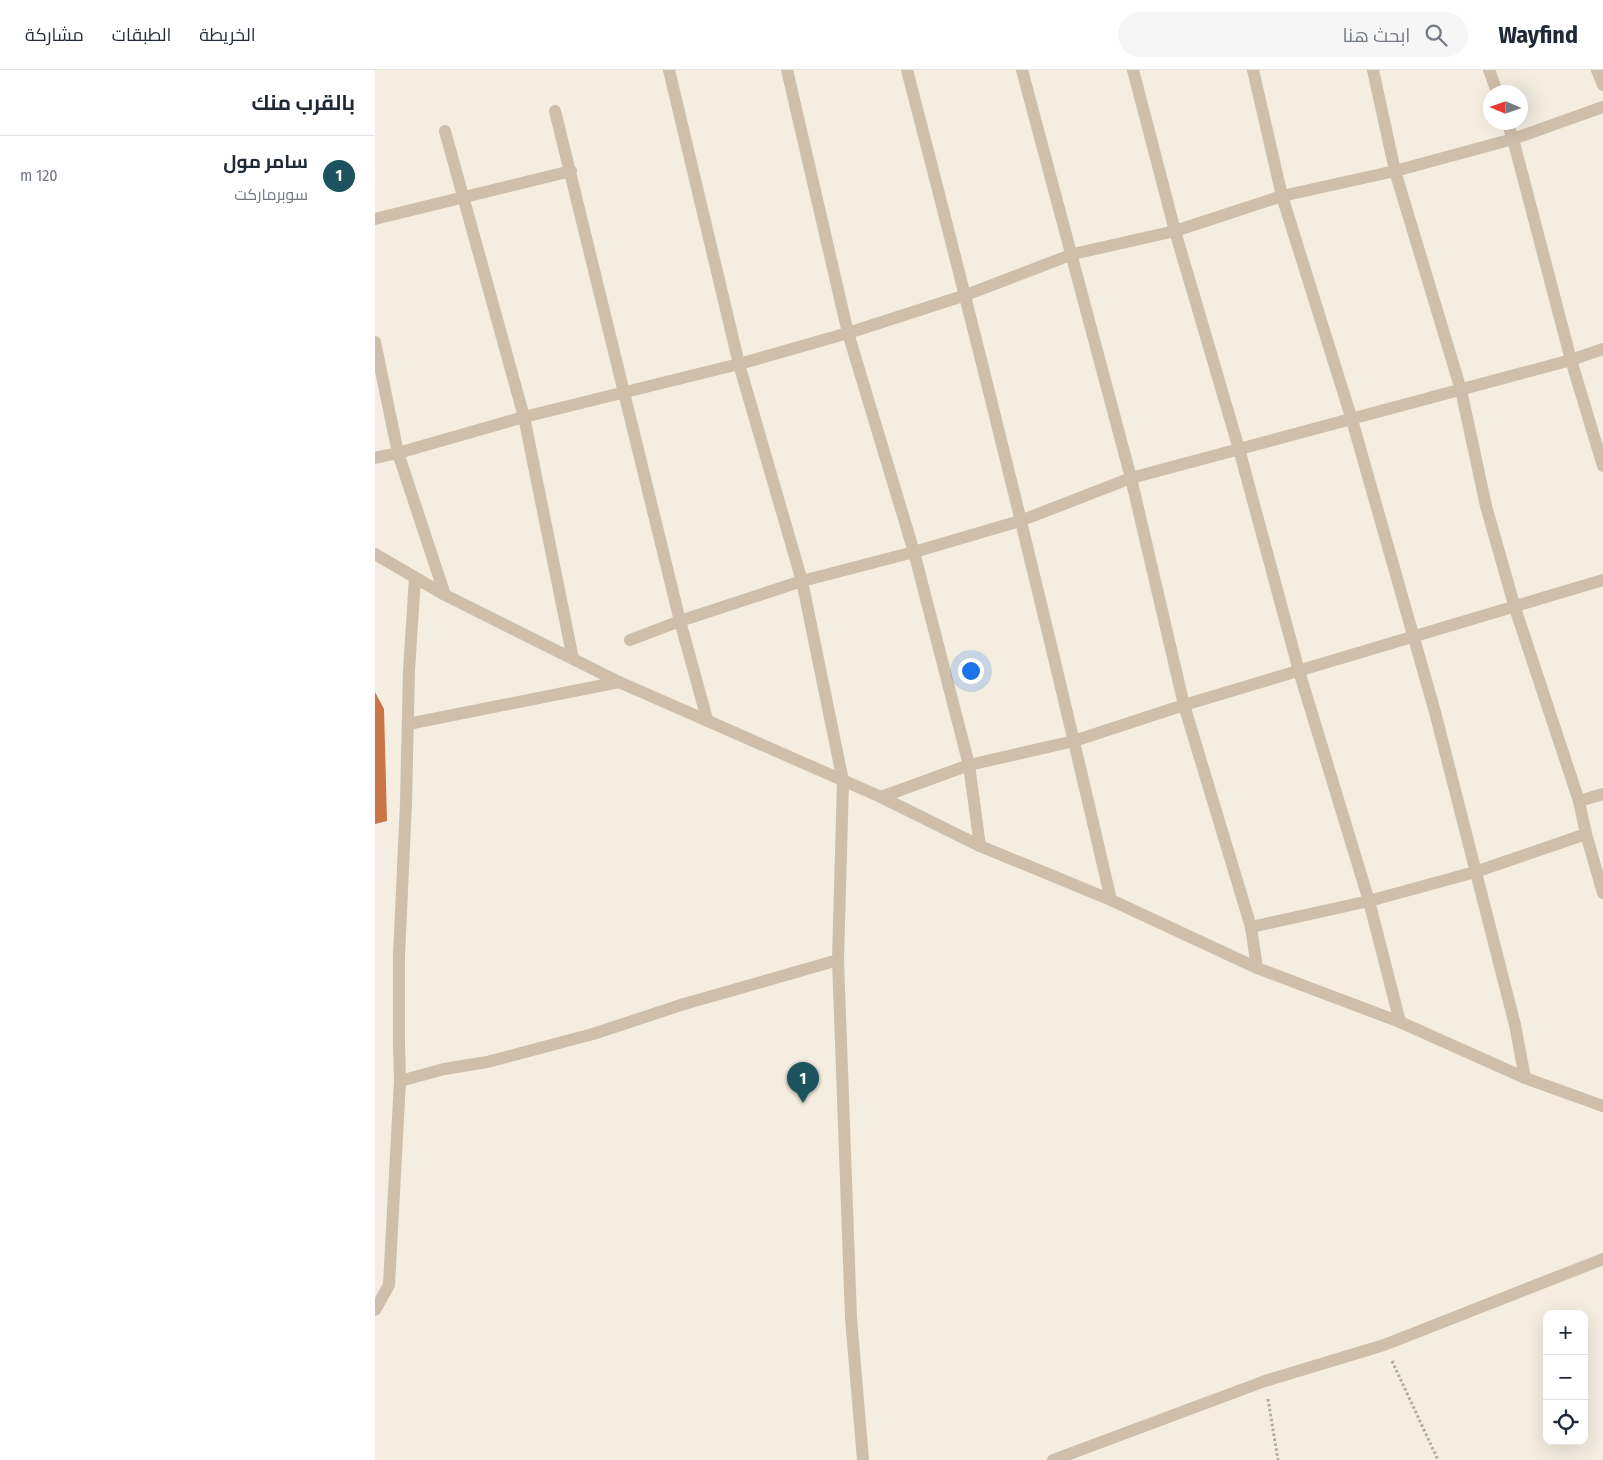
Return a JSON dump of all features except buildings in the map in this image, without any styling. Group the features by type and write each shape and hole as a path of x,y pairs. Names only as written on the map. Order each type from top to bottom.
{"street":[{"path":"669,70 739,364 802,581 843,781 838,960 851,1318 863,1460"},
{"path":"787,70 848,333 913,552 969,765 980,846"},
{"path":"907,70 966,295 1075,741 1111,900"},
{"path":"1022,70 1073,254 1131,478 1185,705 1251,928 1257,968"},
{"path":"1133,70 1175,231 1239,449 1299,671 1369,901 1400,1022"},
{"path":"1253,70 1282,196 1415,637 1515,1025 1525,1078"},
{"path":"1373,70 1395,171 1461,390 1486,506 1515,608 1579,801 1586,834 1603,893"},
{"path":"1489,70 1494,85"},
{"path":"1597,70 1603,85"},
{"path":"375,458 398,454 524,417 739,364 848,333 966,295 1073,254 1175,231 1282,196 1395,171 1513,139 1603,107"},
{"path":"555,110 707,719"},
{"path":"1510,130 1571,360 1603,466"},
{"path":"445,131 524,417 573,659"},
{"path":"375,218 571,171"},
{"path":"375,342 398,454 445,595"},
{"path":"630,640 802,581 1020,521 1131,478 1571,360 1603,349"},
{"path":"375,554 445,595 619,682 881,797 980,846 1111,900 1257,968 1400,1022 1525,1078 1603,1106"},
{"path":"375,1310 389,1286 400,1081 399,956 409,670 415,578"},
{"path":"881,797 969,765 1075,741 1185,705 1515,608 1603,580"},
{"path":"408,724 619,682"},
{"path":"1579,801 1603,794"},
{"path":"1251,928 1369,901 1475,872 1586,834"},
{"path":"400,1081 444,1069 487,1062 593,1034 684,1004 838,960"},
{"path":"1053,1460 1265,1381 1384,1345 1603,1259"}],"path":[{"path":"1384,1345 1438,1460"},
{"path":"1265,1381 1278,1460"}],"place":[{"name":"سامر مول","path":"803,1103"}]}
